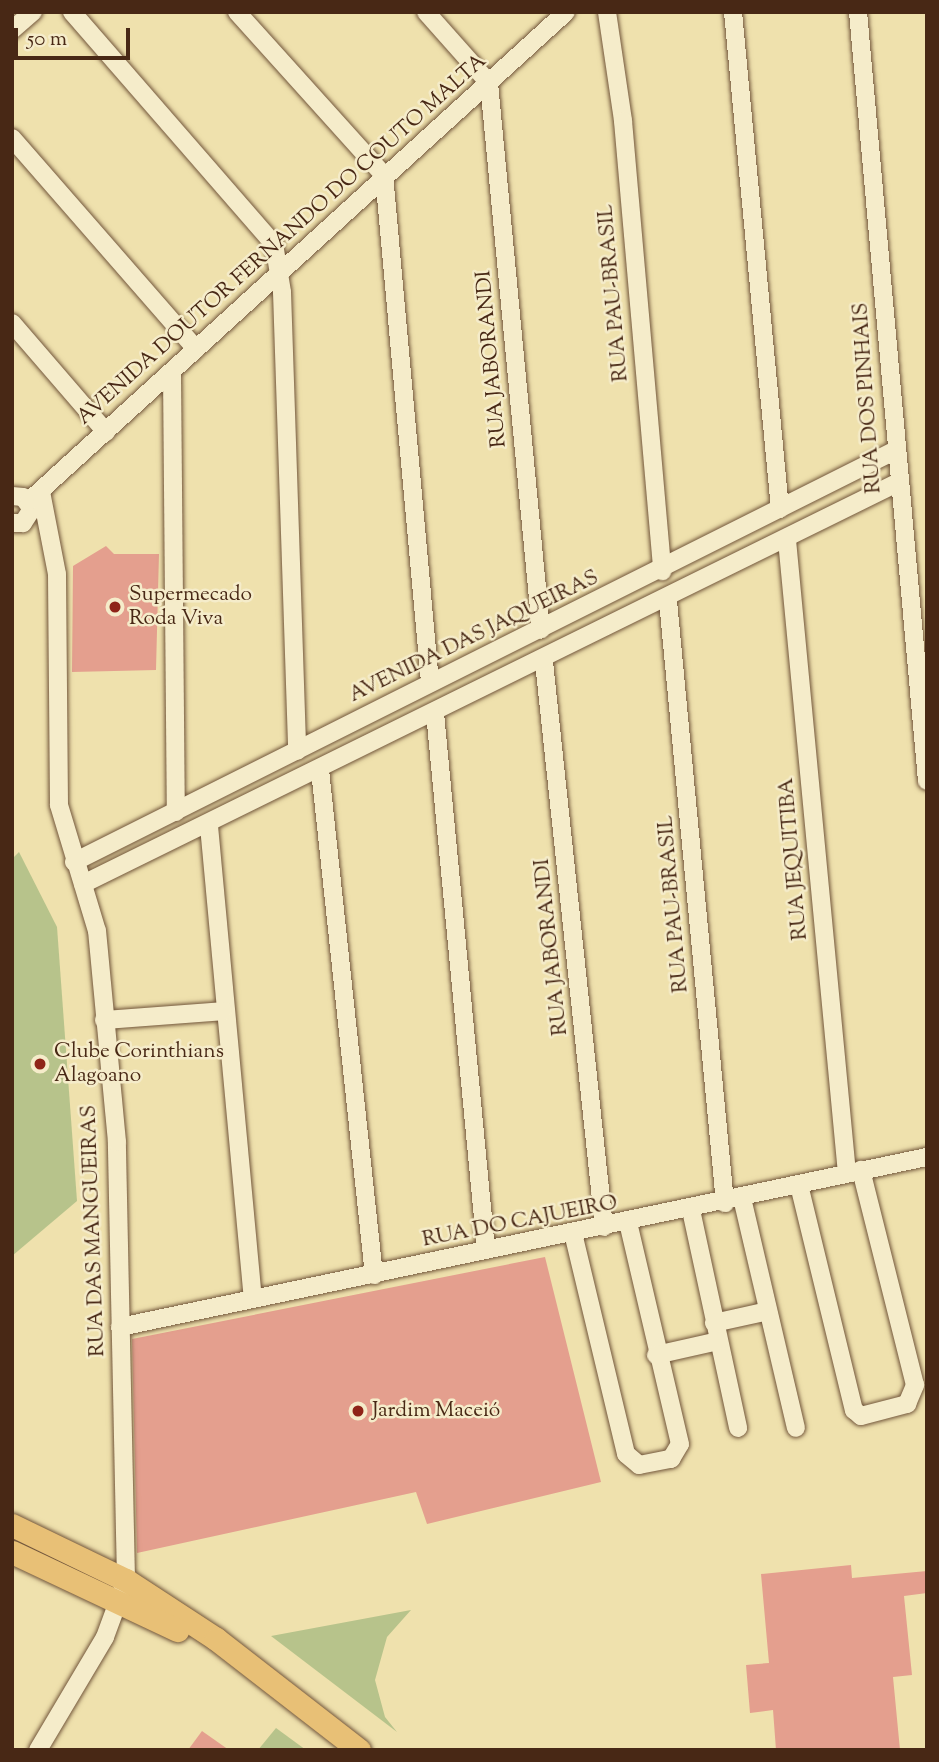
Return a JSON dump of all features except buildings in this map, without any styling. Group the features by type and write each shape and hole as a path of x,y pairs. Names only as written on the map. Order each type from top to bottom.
{"main road":[{"path":"12,1525 216,1639 359,1750"},
{"path":"12,1552 123,1589 339,1750"}],"street":[{"path":"12,30 33,12"},
{"path":"72,12 274,244 279,271 297,751"},
{"path":"237,12 384,174 430,682"},
{"path":"426,12 489,83"},
{"name":"AVENIDA DOUTOR FERNANDO DO COUTO MALTA","path":"12,523 30,517 27,497 172,373 384,174 566,12"},
{"name":"RUA PAU-BRASIL","path":"607,12 623,121 662,571"},
{"path":"733,12 780,509"},
{"name":"RUA DOS PINHAIS","path":"858,12 894,451 927,780"},
{"name":"RUA JABORANDI","path":"489,83 541,630"},
{"path":"12,138 197,349"},
{"path":"12,323 106,432"},
{"path":"172,373 176,812"},
{"name":"AVENIDA DAS JAQUEIRAS","path":"74,862 430,682 662,571 894,451"},
{"path":"83,884 209,826 668,601 897,483"},
{"name":"RUA DAS MANGUEIRAS","path":"27,497 57,573 59,805 97,931 117,1142 120,1326 129,1427 123,1589"},
{"name":"RUA JEQUITIBA","path":"787,540 854,1171 915,1385 907,1404 862,1416 853,1406 799,1185"},
{"name":"RUA PAU-BRASIL","path":"668,601 733,1201 768,1311 796,1428"},
{"path":"576,613 596,636"},
{"name":"RUA JABORANDI","path":"544,662 604,1227"},
{"path":"435,713 486,1250"},
{"path":"320,770 374,1275"},
{"path":"209,826 223,1011 253,1297"},
{"path":"104,1020 223,1011"},
{"name":"RUA DO CAJUEIRO","path":"120,1326 691,1210 854,1171 927,1157"},
{"path":"691,1210 738,1428"},
{"path":"573,1233 626,1454 639,1465 671,1459 680,1451 628,1223"},
{"path":"656,1355 768,1311"},
{"path":"38,1750 123,1589"}],"green space":[{"name":"Clube Corinthians Alagoano","path":"19,852 57,927 77,1201 12,1256 12,859"},
{"path":"411,1610 387,1637 375,1680 385,1717 397,1732 271,1636"},
{"path":"276,1728 306,1750 258,1750"}],"place":[{"name":"Supermecado Roda Viva","path":"115,607"},
{"name":"Clube Corinthians Alagoano","path":"40,1064"},
{"name":"Jardim Maceió","path":"358,1411"}]}
